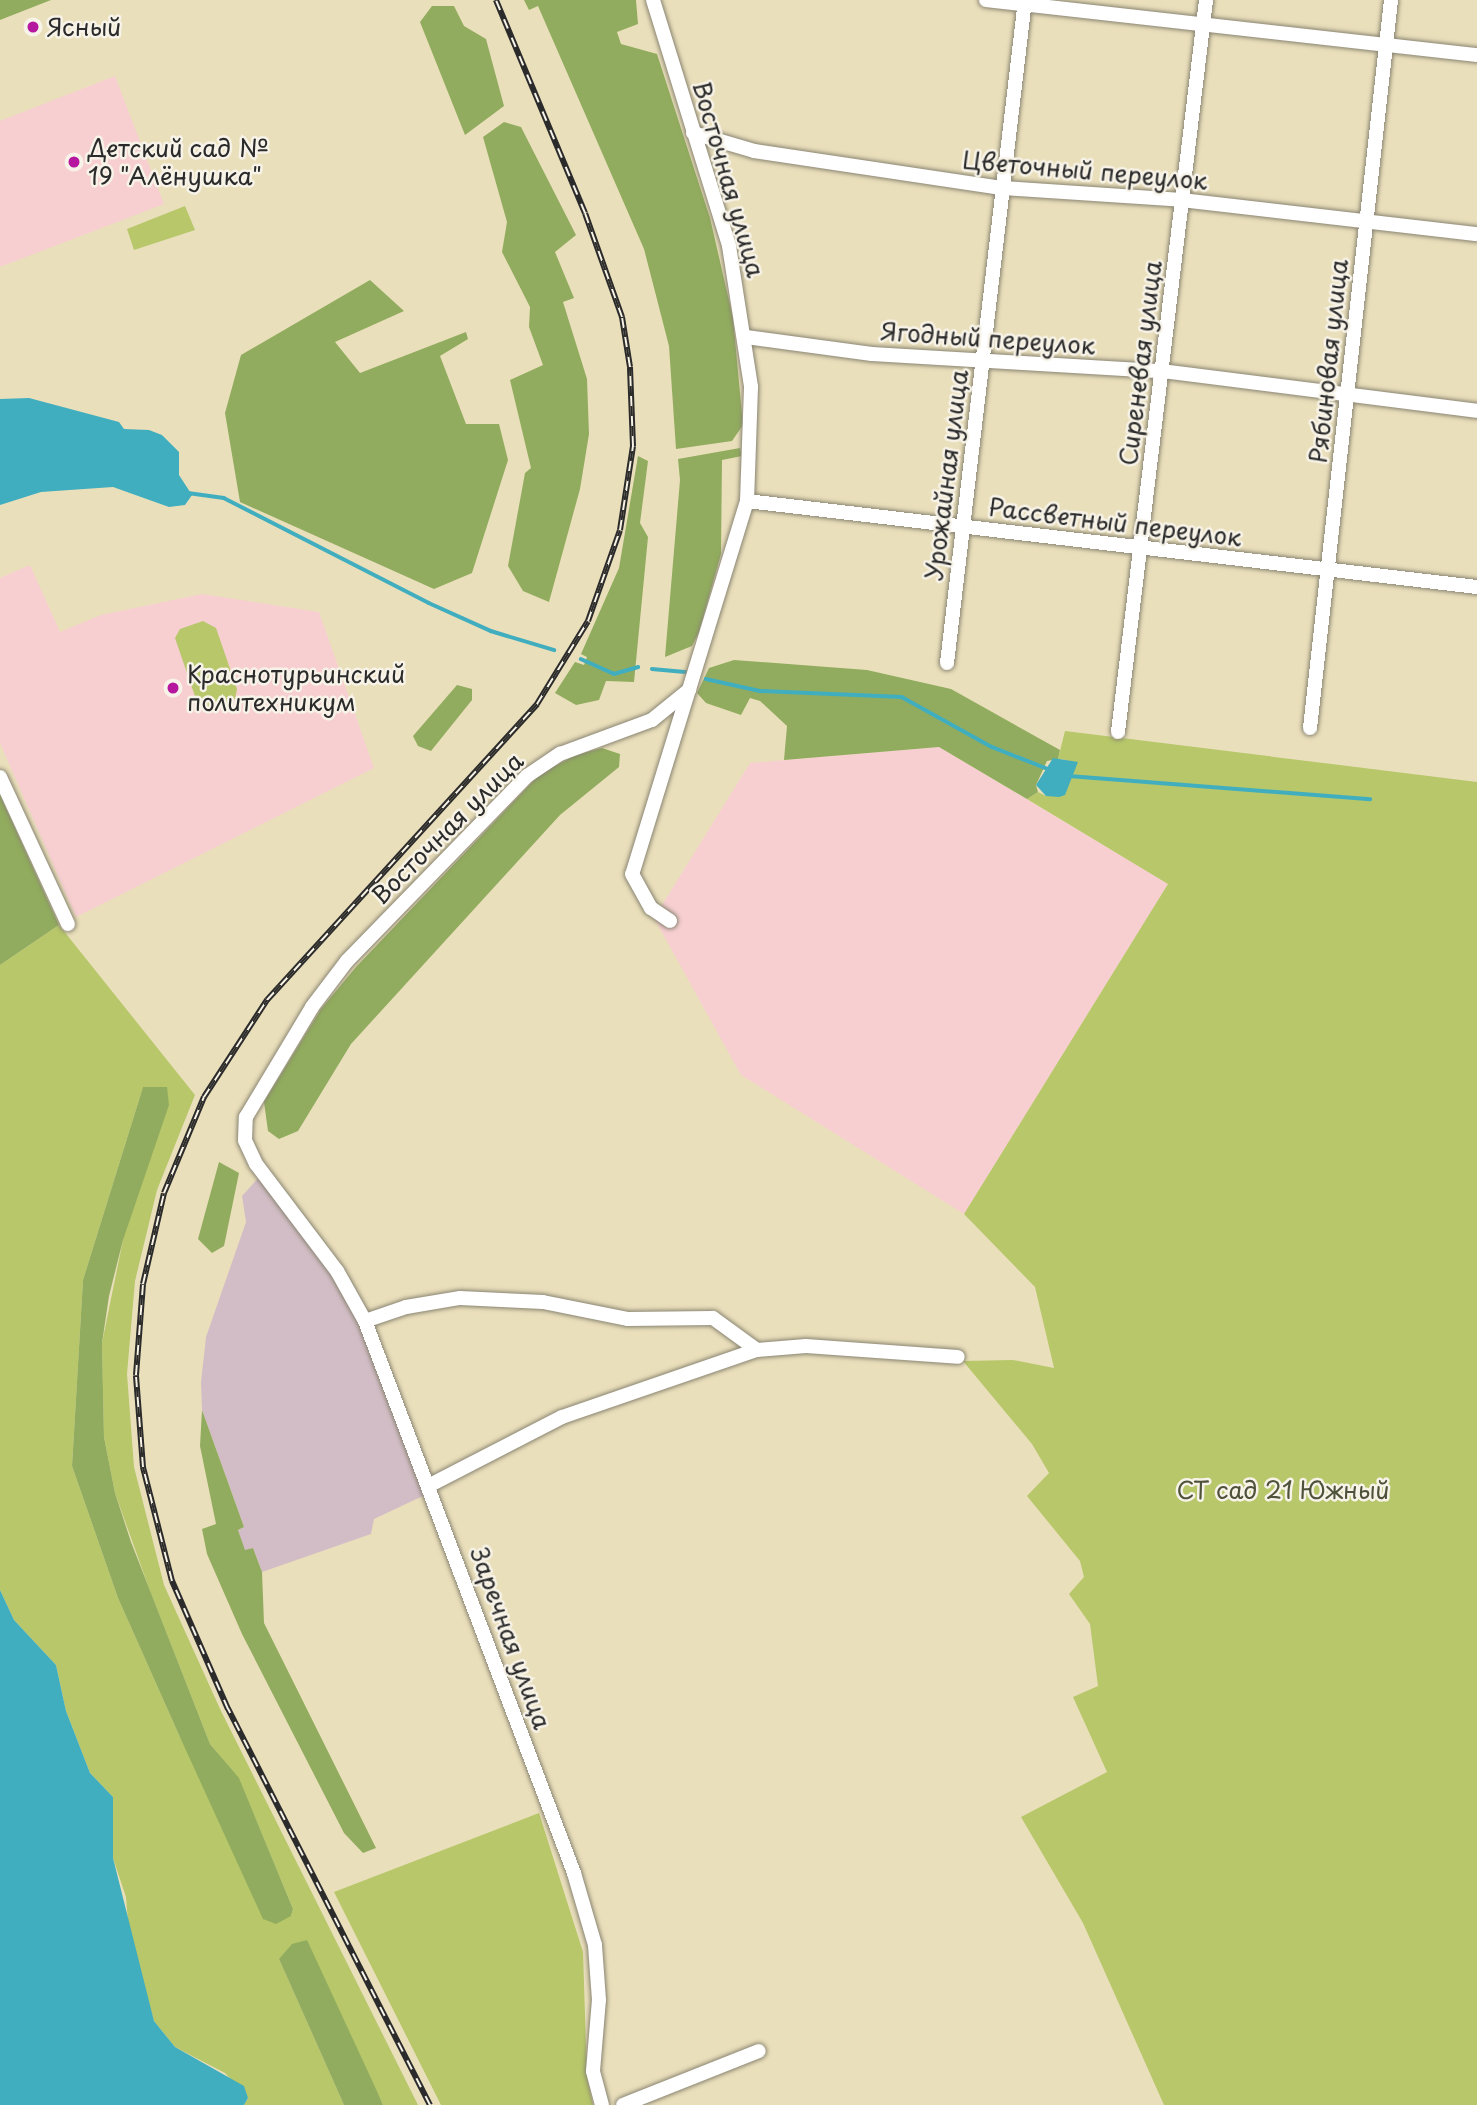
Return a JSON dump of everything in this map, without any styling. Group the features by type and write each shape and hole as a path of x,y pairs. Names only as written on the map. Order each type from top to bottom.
{"street":[{"name":"Восточная улица","path":"284,1200 256,1164 246,1140 246,1117 312,1007 347,961 527,776 560,754 652,720 689,690 747,501 752,443 746,337 729,246 653,0"},
{"path":"986,0 1025,2 1477,55"},
{"name":"Сиреневая улица","path":"1118,732 1206,0"},
{"name":"Рябиновая улица","path":"1310,728 1391,0"},
{"name":"Урожайная улица","path":"947,663 1025,2"},
{"name":"Цветочный переулок","path":"693,133 779,156 1003,188 1182,200 1477,234"},
{"name":"Ягодный переулок","path":"746,337 982,363 1162,371 1477,411"},
{"name":"Рассветный переулок","path":"747,501 1477,587"},
{"path":"670,921 651,908 632,874 689,690"},
{"path":"0,777 68,924"},
{"name":"Заречная улица","path":"284,1200 337,1271 365,1321 430,1485 574,1873 595,1945 598,2000 593,2071 602,2104 621,2105 759,2051"},
{"path":"365,1321 406,1307 460,1298 543,1302 628,1319 713,1318 757,1350"},
{"path":"430,1485 562,1417 757,1350 806,1346 942,1352 958,1357"}],"shaded area":[{"name":"Детский сад № 19 \"Алёнушка\"","path":"115,76 164,204 0,267 0,121"},
{"name":"Краснотурьинский политехникум","path":"30,565 60,632 101,615 202,594 319,612 374,768 76,917 0,743 0,578"},
{"path":"939,747 1168,884 964,1214 741,1075 654,918 750,763"},
{"path":"260,1176 334,1274 362,1323 425,1495 374,1519 371,1534 262,1572 253,1548 245,1551 238,1530 244,1527 202,1410 201,1382 206,1337 246,1222 242,1196"}],"green space":[{"path":"0,0 51,0 0,20"},
{"path":"524,0 636,0 638,24 617,32 621,44 657,54 710,218 733,318 743,425 732,441 676,449 669,346 644,249 538,6 529,10"},
{"path":"432,6 454,6 464,26 486,39 504,106 465,135 420,22"},
{"path":"504,122 521,127 576,235 555,252 574,298 563,302 587,379 589,434 580,489 549,602 523,591 508,566 525,473 531,468 510,380 543,365 529,327 530,307 502,252 507,222 483,137"},
{"path":"185,206 195,230 134,250 127,229"},
{"path":"370,280 404,311 335,342 360,373 466,332 468,339 440,356 466,424 499,424 508,460 472,573 434,589 240,502 225,413 241,355"},
{"path":"740,448 742,456 722,460 721,554 699,632 692,646 665,657 680,480 678,459"},
{"path":"638,456 648,461 640,523 648,537 634,682 606,681 599,700 576,705 555,693 575,662 584,665 587,657 581,654 619,568"},
{"path":"203,621 216,628 237,689 235,699 210,711 198,705 175,638 180,629"},
{"path":"734,660 867,670 951,689 1060,750 1058,759 1047,761 1036,785 1038,792 1027,799 939,747 784,760 787,726 760,701 750,698 741,715 706,703 697,693 709,668"},
{"path":"457,685 472,689 472,700 431,751 418,746 413,736"},
{"name":"СТ сад 21 Южный","path":"1065,731 1477,782 1477,2105 1164,2105 1083,1923 1021,1817 1107,1772 1073,1697 1098,1686 1090,1624 1069,1594 1084,1577 1080,1561 1027,1496 1049,1473 1032,1444 963,1361 1013,1360 1054,1368 1035,1287 964,1214 1168,884 1027,799 1038,792 1046,796 1065,794 1072,768 1067,760 1058,759"},
{"path":"602,748 620,754 619,767 560,815 351,1044 298,1131 279,1139 268,1131 264,1102 321,1009 356,967 540,774 576,755"},
{"path":"0,795 59,925 0,965"},
{"path":"59,925 195,1095 157,1190 135,1281 127,1374 134,1467 164,1585 221,1711 418,2105 383,2105 306,1940 279,1959 344,2105 244,2105 248,2098 225,2073 175,2047 154,2021 129,1934 126,1897 113,1858 113,1797 90,1773 66,1711 56,1665 14,1620 0,1590 0,965","holes":["143,1087 123,1240 102,1343 104,1437 115,1493 210,1744 239,1779 293,1909 291,1916 179,1735 118,1598 72,1466 83,1280"]},
{"path":"143,1087 167,1087 169,1105 123,1240 109,1296 102,1343 104,1437 115,1493 131,1542 210,1744 239,1778 293,1909 291,1916 276,1924 263,1919 179,1735 118,1598 72,1466 83,1280"},
{"path":"219,1162 239,1173 224,1246 212,1253 198,1239"},
{"path":"202,1410 244,1527 238,1530 245,1550 253,1548 262,1572 264,1623 376,1848 363,1853 344,1833 242,1634 207,1554 202,1529 216,1524 200,1446"},
{"path":"539,1813 583,1952 587,2077 593,2105 441,2105 334,1892"},
{"path":"307,1940 383,2105 344,2105 279,1959 292,1944"}],"water":[{"path":"29,398 119,422 124,429 149,430 162,435 179,452 179,475 192,495 185,505 169,507 113,487 41,492 0,505 0,399"},
{"path":"1053,758 1078,762 1065,795 1059,797 1046,796 1036,785"},
{"path":"0,1590 14,1620 56,1665 66,1711 90,1773 113,1797 113,1858 154,2021 175,2047 244,2086 248,2098 244,2105 0,2105"}],"waterway":[{"path":"188,493 224,498 429,603 491,631 554,650"},
{"path":"581,659 614,674 638,667"},
{"path":"652,669 685,672"},
{"path":"706,679 760,691 902,697 992,747 1048,769"},
{"path":"1069,776 1370,799"}],"railway":[{"path":"430,2105 228,1709 172,1581 143,1467 136,1375 143,1284 164,1193 204,1097 267,1000 537,704 588,621 620,530 633,446 630,367 622,317 585,213 496,0"}],"place":[{"name":"Ясный","path":"33,27"},
{"name":"Детский сад № 19 \"Алёнушка\"","path":"74,162"},
{"name":"Краснотурьинский политехникум","path":"173,688"}]}
